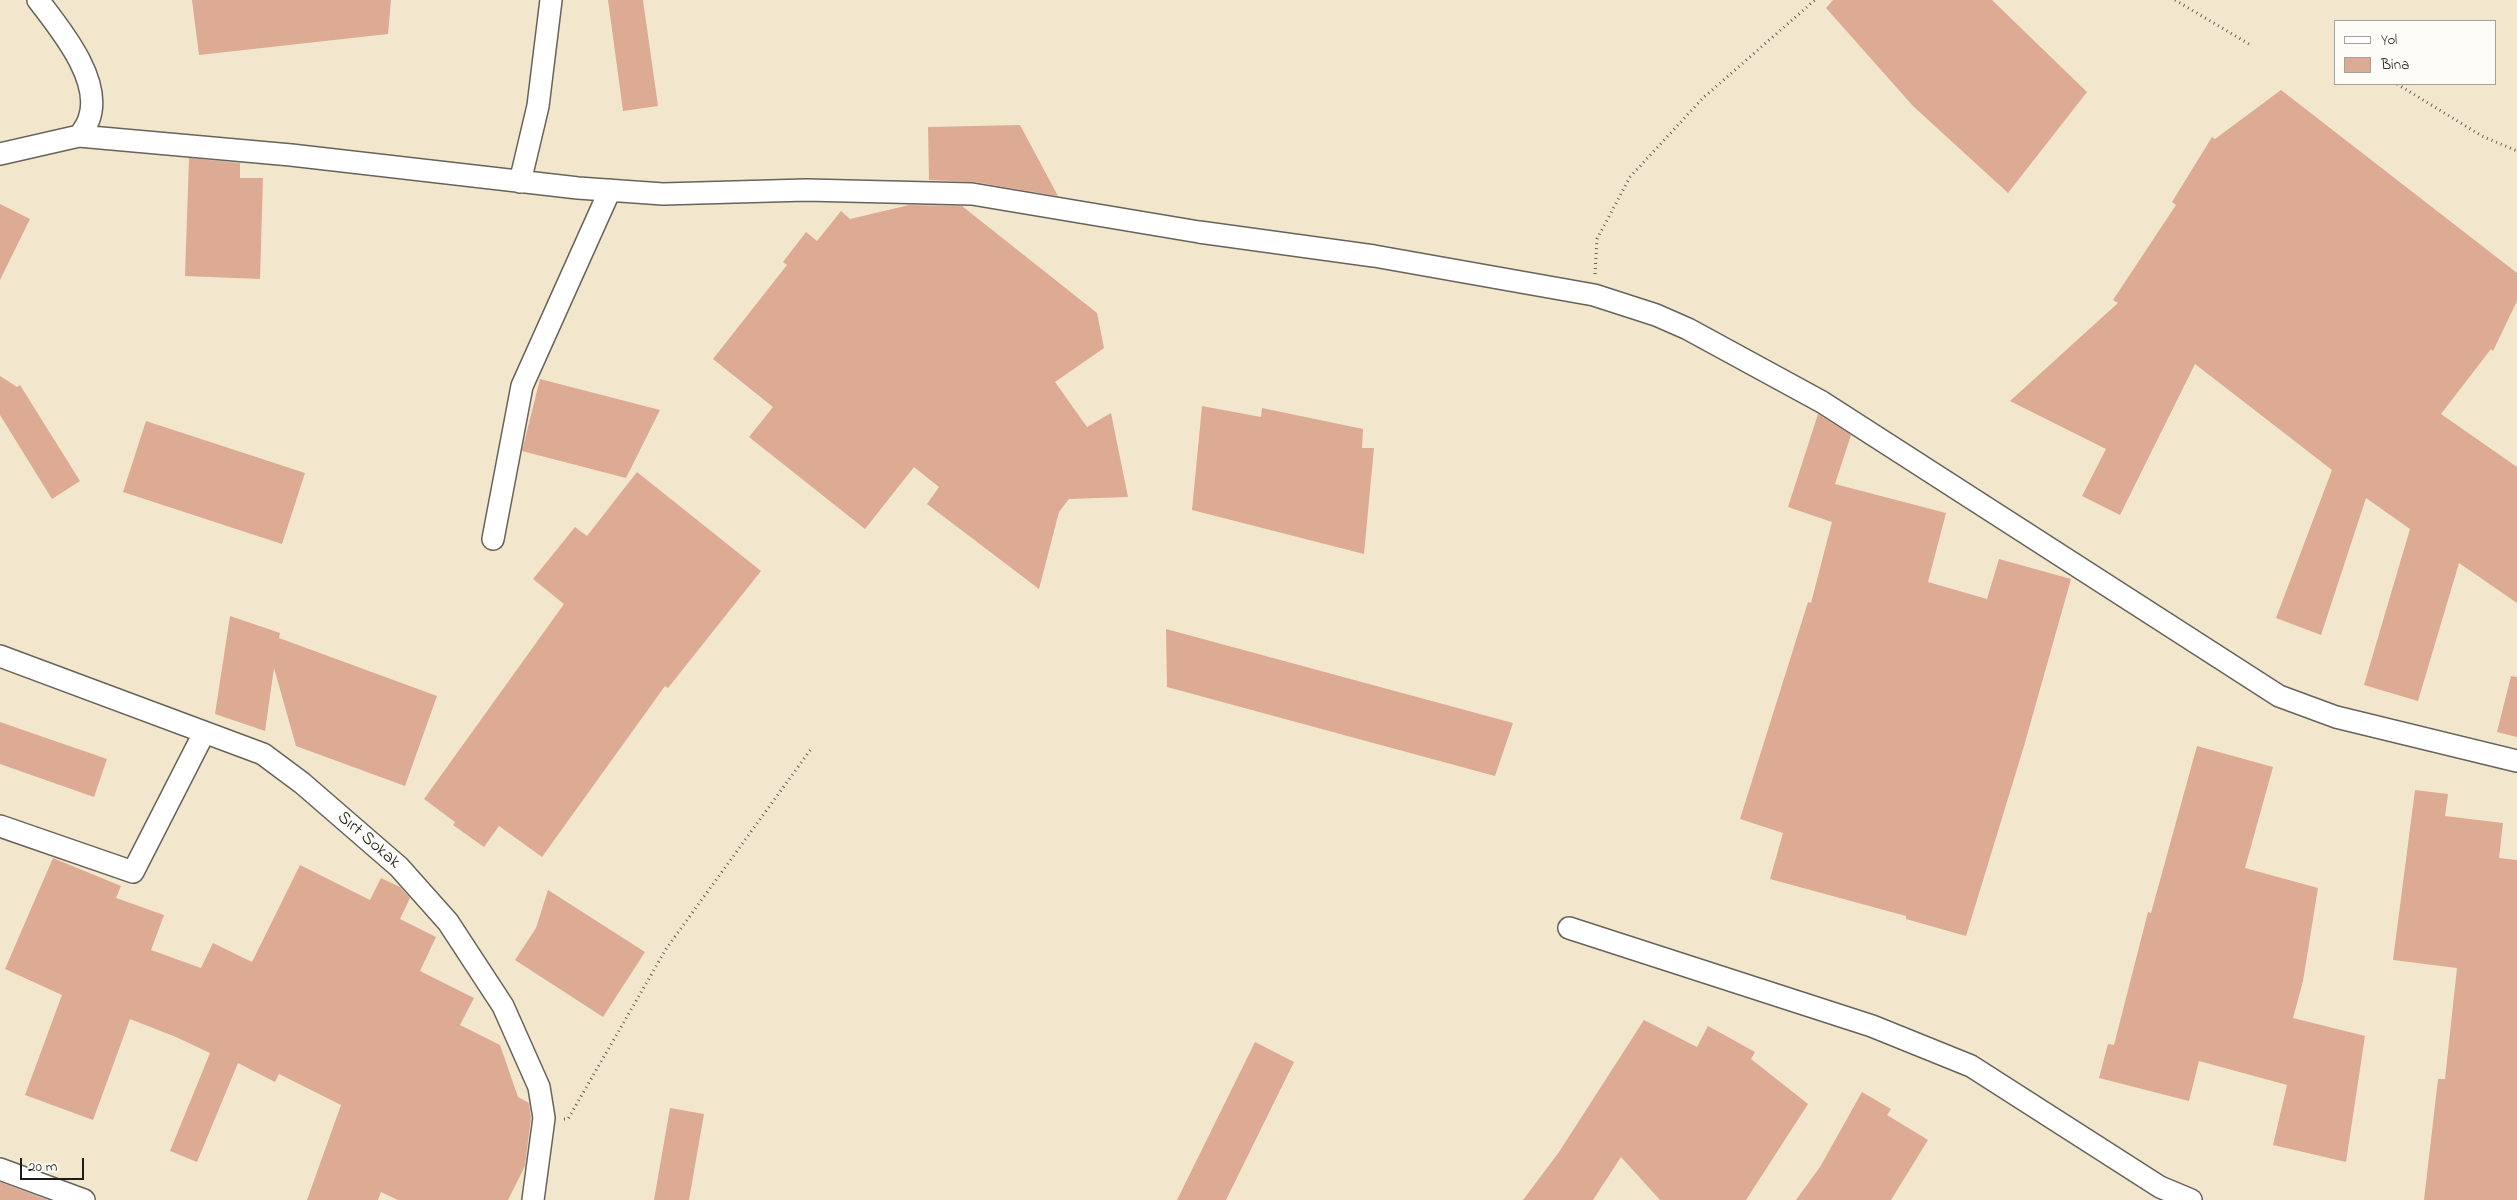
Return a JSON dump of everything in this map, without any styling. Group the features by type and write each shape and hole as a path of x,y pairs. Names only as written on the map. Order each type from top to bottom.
{"street":[{"path":"38,0 69,41 92,92 90,119 80,136"},
{"path":"520,182 538,106 551,0"},
{"path":"0,154 80,136 291,155 520,182 663,194 806,190 972,194 1199,232 1374,256 1594,295 1656,315 1688,329 1822,402 2279,696 2336,716 2517,761"},
{"path":"493,539 522,386 610,190"},
{"name":"Sırt Sokak","path":"0,656 263,754 302,783 399,867 448,922 503,1006 539,1087 544,1118 533,1200"},
{"path":"0,826 133,872 204,733"},
{"path":"1569,928 1872,1026 1970,1066 2160,1187 2191,1200"},
{"path":"0,1169 84,1200"}],"path":[{"path":"1594,295 1597,239 1630,177 1703,98 1815,0"},
{"path":"2175,0 2249,44"},
{"path":"2399,85 2482,136 2517,151"},
{"path":"544,1118 568,1119 666,949 811,749"}],"building":[{"path":"192,0 391,0 388,34 199,55"},
{"path":"608,0 643,0 658,106 623,111"},
{"path":"1833,0 1992,0 2087,92 2008,193 1913,106 1826,8"},
{"path":"2281,90 2517,273 2517,301 2493,351 2491,349 2441,414 2517,467 2517,603 2459,563 2418,701 2364,685 2410,529 2366,498 2321,635 2276,618 2332,470 2195,364 2120,515 2082,496 2106,449 2010,401 2118,303 2113,300 2176,205 2172,202 2212,137 2215,139"},
{"path":"1020,125 1058,196 974,182 929,180 928,127"},
{"path":"189,158 240,163 240,178 263,178 260,279 185,276"},
{"path":"0,204 30,219 0,280"},
{"path":"909,205 962,206 1097,313 1104,348 1055,382 1087,427 1111,413 1128,497 1069,499 1059,512 1039,589 927,504 939,487 914,467 865,529 749,437 773,407 713,359 787,265 783,262 806,232 817,241 841,211 850,219"},
{"path":"0,376 17,387 20,385 80,481 52,499 0,415"},
{"path":"540,379 660,410 626,478 522,451"},
{"path":"1202,406 1261,417 1262,408 1363,429 1362,448 1374,448 1364,554 1192,510"},
{"path":"1818,414 1851,435 1835,484 1946,513 1928,582 1987,599 1999,559 2071,579 2024,746 1966,936 1906,919 1906,916 1770,879 1783,833 1740,819 1808,602 1811,603 1832,522 1788,507"},
{"path":"146,421 305,473 282,544 123,492"},
{"path":"637,472 761,571 668,688 665,686 542,857 499,826 484,847 453,825 455,822 424,799 564,604 533,579 575,527 587,536"},
{"path":"230,616 280,633 279,638 437,696 405,786 296,746 274,668 265,731 215,714"},
{"path":"1166,629 1513,723 1495,776 1167,687"},
{"path":"2511,676 2517,677 2517,737 2497,732"},
{"path":"0,722 107,759 94,797 0,764"},
{"path":"2197,746 2273,767 2245,868 2318,888 2303,981 2293,1018 2365,1036 2346,1162 2273,1145 2287,1085 2199,1061 2189,1101 2099,1078 2108,1044 2114,1045 2148,912 2151,913"},
{"path":"2415,790 2448,794 2445,816 2503,823 2499,858 2517,860 2517,1200 2424,1200 2438,1079 2445,1079 2457,968 2393,960"},
{"path":"53,858 121,886 116,898 164,915 151,950 201,968 213,943 252,962 300,865 370,900 381,878 400,887 410,898 400,919 436,937 420,971 474,998 460,1025 500,1045 518,1097 529,1103 531,1118 525,1166 508,1200 398,1200 381,1192 378,1200 307,1200 341,1105 279,1074 275,1082 238,1063 197,1162 170,1151 210,1053 130,1019 93,1120 25,1095 62,995 5,969"},
{"path":"548,890 645,952 603,1017 515,960 536,928"},
{"path":"1644,1020 1697,1047 1708,1026 1755,1052 1751,1059 1808,1104 1746,1200 1660,1200 1621,1157 1593,1200 1523,1200 1559,1152"},
{"path":"1255,1042 1294,1062 1226,1200 1177,1200"},
{"path":"1862,1092 1891,1109 1887,1115 1928,1140 1891,1200 1796,1200 1820,1167"},
{"path":"670,1108 704,1114 689,1200 654,1200"},
{"path":"0,1182 48,1200 0,1200"}]}
